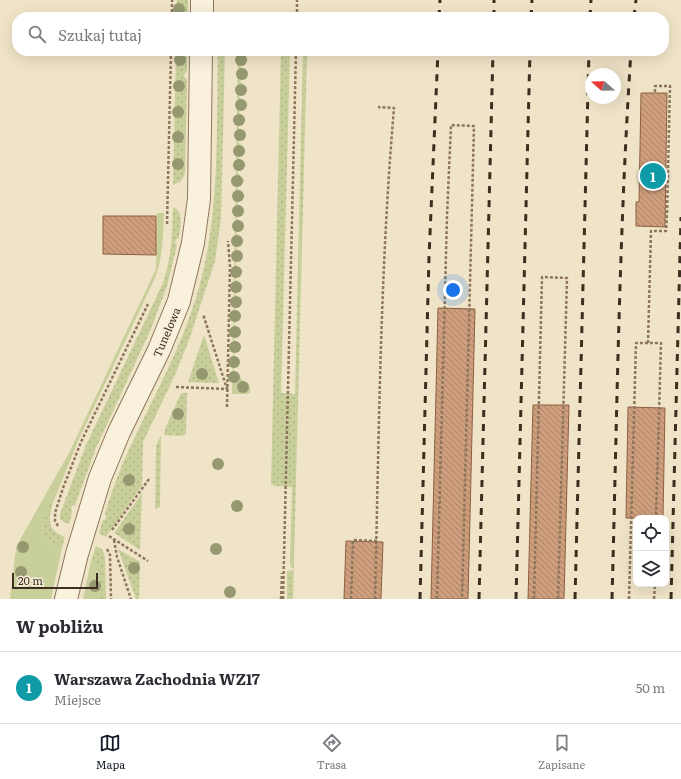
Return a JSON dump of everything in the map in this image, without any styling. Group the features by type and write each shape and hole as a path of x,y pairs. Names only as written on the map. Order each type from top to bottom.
{"street":[{"path":"202,0 202,12"},
{"name":"Tunelowa","path":"66,599 77,554 100,478 117,438 159,350 179,301 193,243 198,199 201,56"}],"path":[{"path":"172,0 172,12"},
{"path":"297,0 297,12"},
{"path":"167,225 171,56"},
{"path":"282,599 296,56"},
{"path":"648,343 651,231 666,231 670,86 655,86 655,92"},
{"path":"375,599 383,284 394,108 378,107"},
{"path":"437,599 447,216 451,125 474,126 462,599"},
{"path":"227,407 230,266 228,241"},
{"path":"534,599 542,277 566,278 558,599"},
{"path":"63,529 56,524 55,518 63,488 81,442 150,300"},
{"path":"203,314 227,389"},
{"path":"629,599 636,343 661,343 656,515"},
{"path":"176,387 227,389"},
{"path":"148,561 108,536 149,479"},
{"path":"114,540 117,556 131,599"},
{"path":"351,599 352,540 377,540"},
{"path":"106,545 110,555 111,599"},
{"path":"282,573 282,599"},
{"path":"654,599 655,587"}],"green space":[{"path":"177,0 188,0 188,12 176,12"},
{"path":"176,56 187,56 187,72 185,73 184,77 187,79 185,174 181,181 173,185"},
{"path":"218,56 225,56 221,219 215,261 189,340 175,375 143,442 142,485 106,537 99,533 103,520 106,519 105,513 122,466 167,371 195,301 209,240 216,177"},
{"path":"238,56 245,56 248,59 240,66 247,74 240,81 247,89 239,97 247,105 239,112 246,120 238,127 246,135 238,142 245,150 238,157 245,165 237,172 245,181 237,188 245,196 237,203 244,211 236,218 244,226 236,233 243,241 236,248 243,256 235,264 243,271 235,279 242,286 235,294 242,302 234,309 242,317 234,324 241,332 234,339 241,347 233,354 240,362 233,370 250,388 250,393 232,394"},
{"path":"281,56 290,56 281,393 295,394 303,56 307,56 293,599 287,599 287,571 293,570 293,568 291,568 290,561 292,487 275,486 271,484"},
{"path":"173,207 179,212 181,225 179,238 176,239 175,243 177,245 167,286 151,329 96,448 75,505 72,506 69,524 60,519 60,514 86,445 163,283 170,254"},
{"path":"157,213 164,213 163,238 158,270 78,441 43,524 44,535 47,539 53,544 62,548 51,599 10,599 16,548 69,453 156,269"},
{"path":"204,335 219,383 188,382"},
{"path":"181,393 187,393 186,434 182,436 164,435 165,429"},
{"path":"161,435 160,507 155,509 156,446"},
{"path":"142,493 140,550 114,533"},
{"path":"50,502 53,503 50,514 50,524 55,531 65,537 62,548 53,544 47,539 42,530 44,517"},
{"path":"96,546 102,549 105,557 106,599 99,599 98,566 91,561"},
{"path":"118,549 140,562 139,599 136,599"},
{"path":"91,561 98,566 99,599 83,599"}],"building":[{"path":"641,93 667,93 665,227 636,226 636,202 639,202"},
{"path":"103,216 156,216 156,255 103,254"},
{"path":"438,308 475,309 468,599 431,599"},
{"path":"533,405 569,405 564,599 528,599"},
{"path":"628,407 665,408 663,515 633,515 633,518 626,518"},
{"path":"346,541 383,542 381,599 344,599"}],"railway":[{"path":"439,12 440,0"},
{"path":"494,0 494,12"},
{"path":"531,12 532,0"},
{"path":"590,12 591,0"},
{"path":"635,12 636,0"},
{"path":"420,599 429,257 438,56"},
{"path":"479,599 493,56"},
{"path":"516,599 530,56"},
{"path":"575,599 589,56"},
{"path":"612,599 621,256 631,56"},
{"path":"671,599 681,217"}],"place":[{"name":"Warszawa Zachodnia WZ17","path":"653,176"}]}
